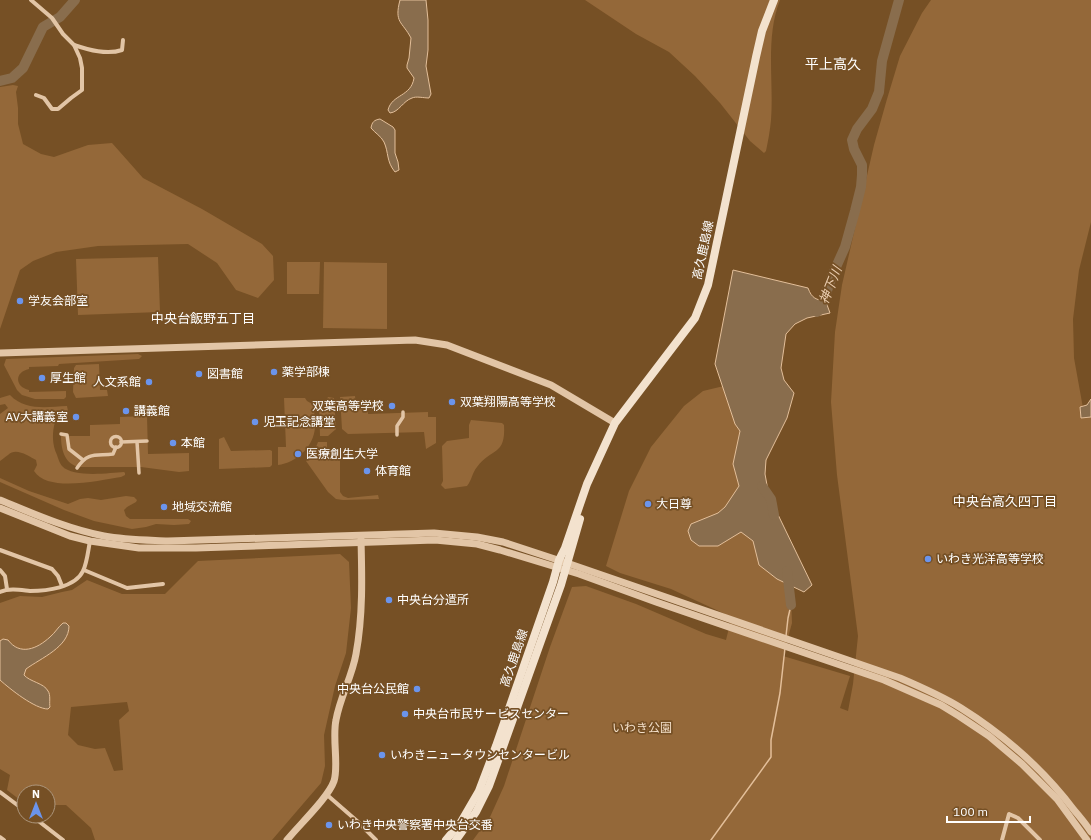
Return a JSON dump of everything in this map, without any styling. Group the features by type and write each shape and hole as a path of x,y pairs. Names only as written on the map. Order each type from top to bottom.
{"main road":[{"name":"高久鹿島線","path":"456,840 476,812 489,786 562,565 565,548 586,484 596,461 615,423 695,318 701,305 708,285 762,31 774,0"},
{"name":"高久鹿島線","path":"446,840 461,822 479,791 499,739 551,590 562,565"}],"street":[{"path":"32,0 54,20 74,45 80,58 82,68 82,90 58,109 52,109 44,98 36,96"},
{"path":"74,45 89,50 117,52 122,50 123,40"},
{"path":"0,353 415,340 447,345 551,385 615,423"},
{"path":"397,435 397,426 403,417 403,412"},
{"path":"61,434 67,435 69,449 83,460"},
{"path":"116,447 111,444 111,438 114,436 118,437 121,442"},
{"path":"121,442 146,441"},
{"path":"77,468 83,460 90,455 113,454 116,447 120,445 121,442"},
{"path":"137,442 139,473"},
{"path":"0,500 71,528 104,536 168,541 361,539 434,540 477,544 562,565 900,678 931,692 960,708 1000,734 1035,765 1062,795 1091,832"},
{"path":"0,508 70,536 90,541 139,548 189,548 361,539"},
{"path":"287,840 326,794 334,780 334,736 336,720 356,654 360,625 362,573 361,539"},
{"path":"0,592 7,589 47,590 62,586 77,579 84,570 90,541"},
{"path":"0,550 52,569 58,576 62,586"},
{"path":"562,565 906,689 940,705 959,716 995,741 1022,764 1057,799 1088,840"},
{"path":"0,570 5,576 7,589"},
{"path":"84,570 128,588 163,584"},
{"path":"995,741 1000,734"},
{"path":"0,792 16,804"},
{"path":"326,794 376,840"},
{"path":"1002,840 1008,814 1018,818 1040,840"},
{"path":"42,824 63,840"},
{"path":"0,837 4,840"}],"green space":[{"path":"585,0 780,0 775,14 771,44 772,105 770,132 766,151 764,153 750,141 720,103 695,76 669,52 636,34"},
{"name":"いわき公園","path":"931,0 1091,0 1091,222 1079,270 1073,319 1074,358 1083,408 1091,413 1091,840 473,840 490,817 504,786 550,647 572,587 586,586 636,604 706,634 726,640 731,620 725,614 671,589 620,573 606,566 629,491 651,447 684,406 703,391 728,385 772,443 758,487 781,577 791,599 792,623 783,656 850,676 840,708 848,711 853,684 858,636 837,475 831,402 835,332 842,285 874,145 887,99 900,56 922,13"},
{"path":"13,85 18,86 16,92 18,124 23,144 41,154 54,157 88,145 112,143 143,178 202,209 262,244 273,256 274,280 258,298 236,290 217,263 188,244 98,246 56,252 33,261 20,270 0,329 0,87"},
{"path":"158,257 160,312 78,315 76,259"},
{"path":"287,262 320,262 319,294 287,294"},
{"path":"324,262 387,263 387,329 323,328"},
{"path":"138,354 142,356 139,359 29,367 29,369 21,373 19,376 19,383 21,386 29,390 29,392 66,391 66,397 64,399 35,399 22,395 17,390 4,365 6,359"},
{"path":"99,364 100,390 107,390 108,396 76,398 73,392 74,368 76,365"},
{"path":"10,395 22,404 29,406 67,406 68,411 60,421 55,422 53,438 54,447 60,462 67,470 92,474 124,472 125,475 121,477 88,482 51,482 41,478 34,471 37,465 36,460 22,453 11,453 0,461 0,414 8,408 5,404 0,405 0,398"},
{"path":"355,396 356,406 368,406 368,414 428,412 428,417 436,417 436,443 426,449 424,432 348,434 342,429 340,397"},
{"path":"328,397 334,398 336,429 328,436 320,436 319,405 326,401"},
{"path":"284,398 305,398 314,405 315,427 311,441 303,453 285,464 278,465 278,447 286,447"},
{"path":"147,416 148,454 189,453 189,471 179,472 141,467 80,467 75,466 67,460 63,451 61,436 90,436 90,425 120,424 120,417"},
{"path":"471,420 502,423 504,425 503,442 500,447 482,461 477,467 467,486 445,489 441,485 443,481 442,446 447,441 469,438 469,425"},
{"path":"224,437 231,451 272,451 272,465 270,467 219,469 219,439"},
{"path":"318,442 327,442 327,457 340,457 340,492 343,496 348,498 378,495 379,499 343,500 336,499 328,492 306,461 314,452"},
{"path":"0,478 29,491 68,504 80,499 88,498 101,500 126,496 134,497 137,500 136,502 124,510 126,516 130,519 188,519 191,521 189,524 156,524 132,529 94,521 64,510 0,482"},
{"path":"340,554 349,562 351,608 346,653 335,686 324,735 325,766 321,783 272,840 95,840 91,828 66,805 56,805 56,784 16,784 16,797 7,790 10,775 0,769 0,603 20,596 42,597 72,590 87,580 122,594 165,594 198,561","holes":["127,702 129,711 119,720 123,770 114,771 105,748 95,749 78,745 68,735 71,707"]}],"shaded area":[{"path":"400,0 426,0 428,50 426,66 431,94 429,98 414,97 409,99 396,111 390,113 388,110 390,105 409,89 414,78 407,68 411,38 398,18"},
{"path":"380,119 393,127 395,130 395,153 399,170 395,172 390,164 384,142 371,128 372,124 376,120"},
{"path":"733,270 808,288 815,298 826,302 830,313 807,318 795,324 786,334 781,368 784,380 794,393 787,418 766,460 765,474 769,496 812,585 804,592 777,579 759,565 753,541 741,532 718,546 699,546 691,540 688,531 691,524 718,513 725,507 739,486 733,464 740,431 735,424 715,364"},
{"path":"1091,399 1091,417 1081,418 1080,407 1087,405"},
{"path":"63,623 66,623 69,626 68,633 64,640 53,651 26,669 24,675 46,688 48,691 50,707 48,709 43,708 36,706 23,698 0,680 0,641 3,639 8,640 18,648 29,649 40,645"}],"waterway":[{"path":"0,81 12,78 23,68 43,27 60,17 75,0"},
{"name":"神下川","path":"817,312 821,308 832,276 845,247 855,211 861,187 862,165 854,149 852,140 857,129 872,109 879,92 882,61 899,0"},
{"name":"神下川","path":"762,486 771,499 774,515"},
{"name":"神下川","path":"787,571 791,605"},
{"path":"786,636 791,605"},
{"path":"711,840 771,757 771,740 780,693 785,648"}],"place":[{"name":"学友会部室","path":"20,301"},
{"name":"薬学部棟","path":"274,372"},
{"name":"図書館","path":"199,374"},
{"name":"厚生館","path":"42,378"},
{"name":"人文系館","path":"149,382"},
{"name":"双葉翔陽高等学校","path":"452,402"},
{"name":"双葉高等学校","path":"392,406"},
{"name":"講義館","path":"126,411"},
{"name":"AV大講義室","path":"76,417"},
{"name":"児玉記念講堂","path":"255,422"},
{"name":"本館","path":"173,443"},
{"name":"医療創生大学","path":"298,454"},
{"name":"体育館","path":"367,471"},
{"name":"大日尊","path":"648,504"},
{"name":"地域交流館","path":"164,507"},
{"name":"いわき光洋高等学校","path":"928,559"},
{"name":"中央台分遣所","path":"389,600"},
{"name":"中央台公民館","path":"417,689"},
{"name":"中央台市民サービスセンター","path":"405,714"},
{"name":"いわきニュータウンセンタービル","path":"382,755"},
{"name":"いわき中央警察署中央台交番","path":"329,825"}],"district":[{"name":"平上高久","path":"833,64"},
{"name":"中央台飯野五丁目","path":"203,318"},
{"name":"中央台高久四丁目","path":"1005,501"}]}
